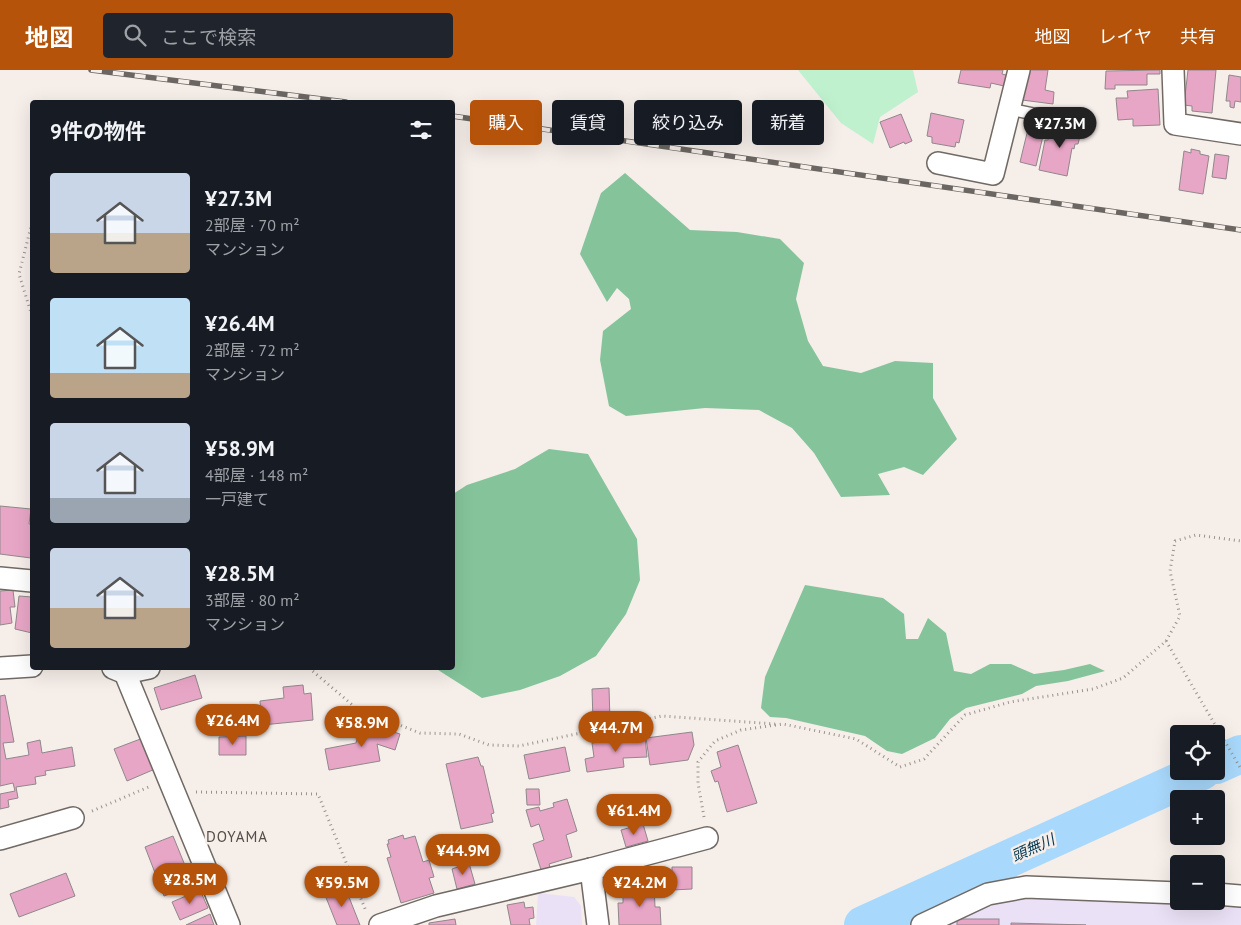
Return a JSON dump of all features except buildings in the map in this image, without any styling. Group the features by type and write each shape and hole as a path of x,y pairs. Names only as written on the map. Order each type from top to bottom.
{"street":[{"path":"938,163 993,174 1019,70"},
{"path":"1173,70 1175,124 1241,134"},
{"path":"0,578 30,580"},
{"path":"0,668 30,666"},
{"path":"121,670 229,925"},
{"path":"0,839 73,818"},
{"path":"374,921 591,869 707,838"},
{"path":"591,869 598,925"},
{"path":"922,925 988,894 1026,887 1170,893"},
{"path":"1225,895 1241,896"}],"lane":[{"path":"1009,109 1048,117"}],"path":[{"path":"30,231 19,274 30,310"},
{"path":"311,670 356,708 420,733 459,734 489,745 519,746 662,716 783,724 856,739 900,767 924,760 965,715 1010,702 1093,689 1123,678 1166,642 1180,616 1170,571 1175,541 1196,535 1241,542"},
{"path":"1166,642 1241,769"},
{"path":"707,838 698,783 698,762 715,741 740,730 783,724"},
{"path":"73,818 170,785 318,794 374,921"}],"shaded area":[{"path":"538,893 574,897 581,906 582,925 536,925"},
{"path":"1006,896 1170,901 1170,910 1225,910 1225,903 1241,903 1241,925 945,925"}],"green space":[{"path":"798,70 913,70 918,92 880,117 873,144 841,123"},
{"path":"625,173 690,230 737,232 780,239 804,263 796,299 808,341 823,366 861,373 895,361 933,363 933,398 957,439 923,475 904,467 878,474 890,495 841,497 814,453 792,428 759,410 705,408 626,416 609,406 600,360 603,331 631,309 629,299 617,288 607,302 580,254 601,193"},
{"path":"549,449 588,454 637,539 640,580 626,614 596,656 560,676 520,690 482,698 438,670 455,670 455,493 467,485 515,469"},
{"path":"805,585 883,598 904,614 906,639 918,639 928,618 946,633 954,671 971,674 990,664 1011,664 1034,674 1090,664 1105,671 1068,681 1036,686 1022,694 966,708 950,719 935,738 902,754 887,751 865,736 786,718 770,717 761,708 765,677"}],"waterway":[{"name":"頭無川","path":"1225,761 1241,754"},
{"name":"頭無川","path":"863,925 1182,780"}],"railway":[{"path":"91,70 330,100"},
{"path":"455,116 1241,230"}],"district":[{"name":"DOYAMA","path":"237,837"}]}
